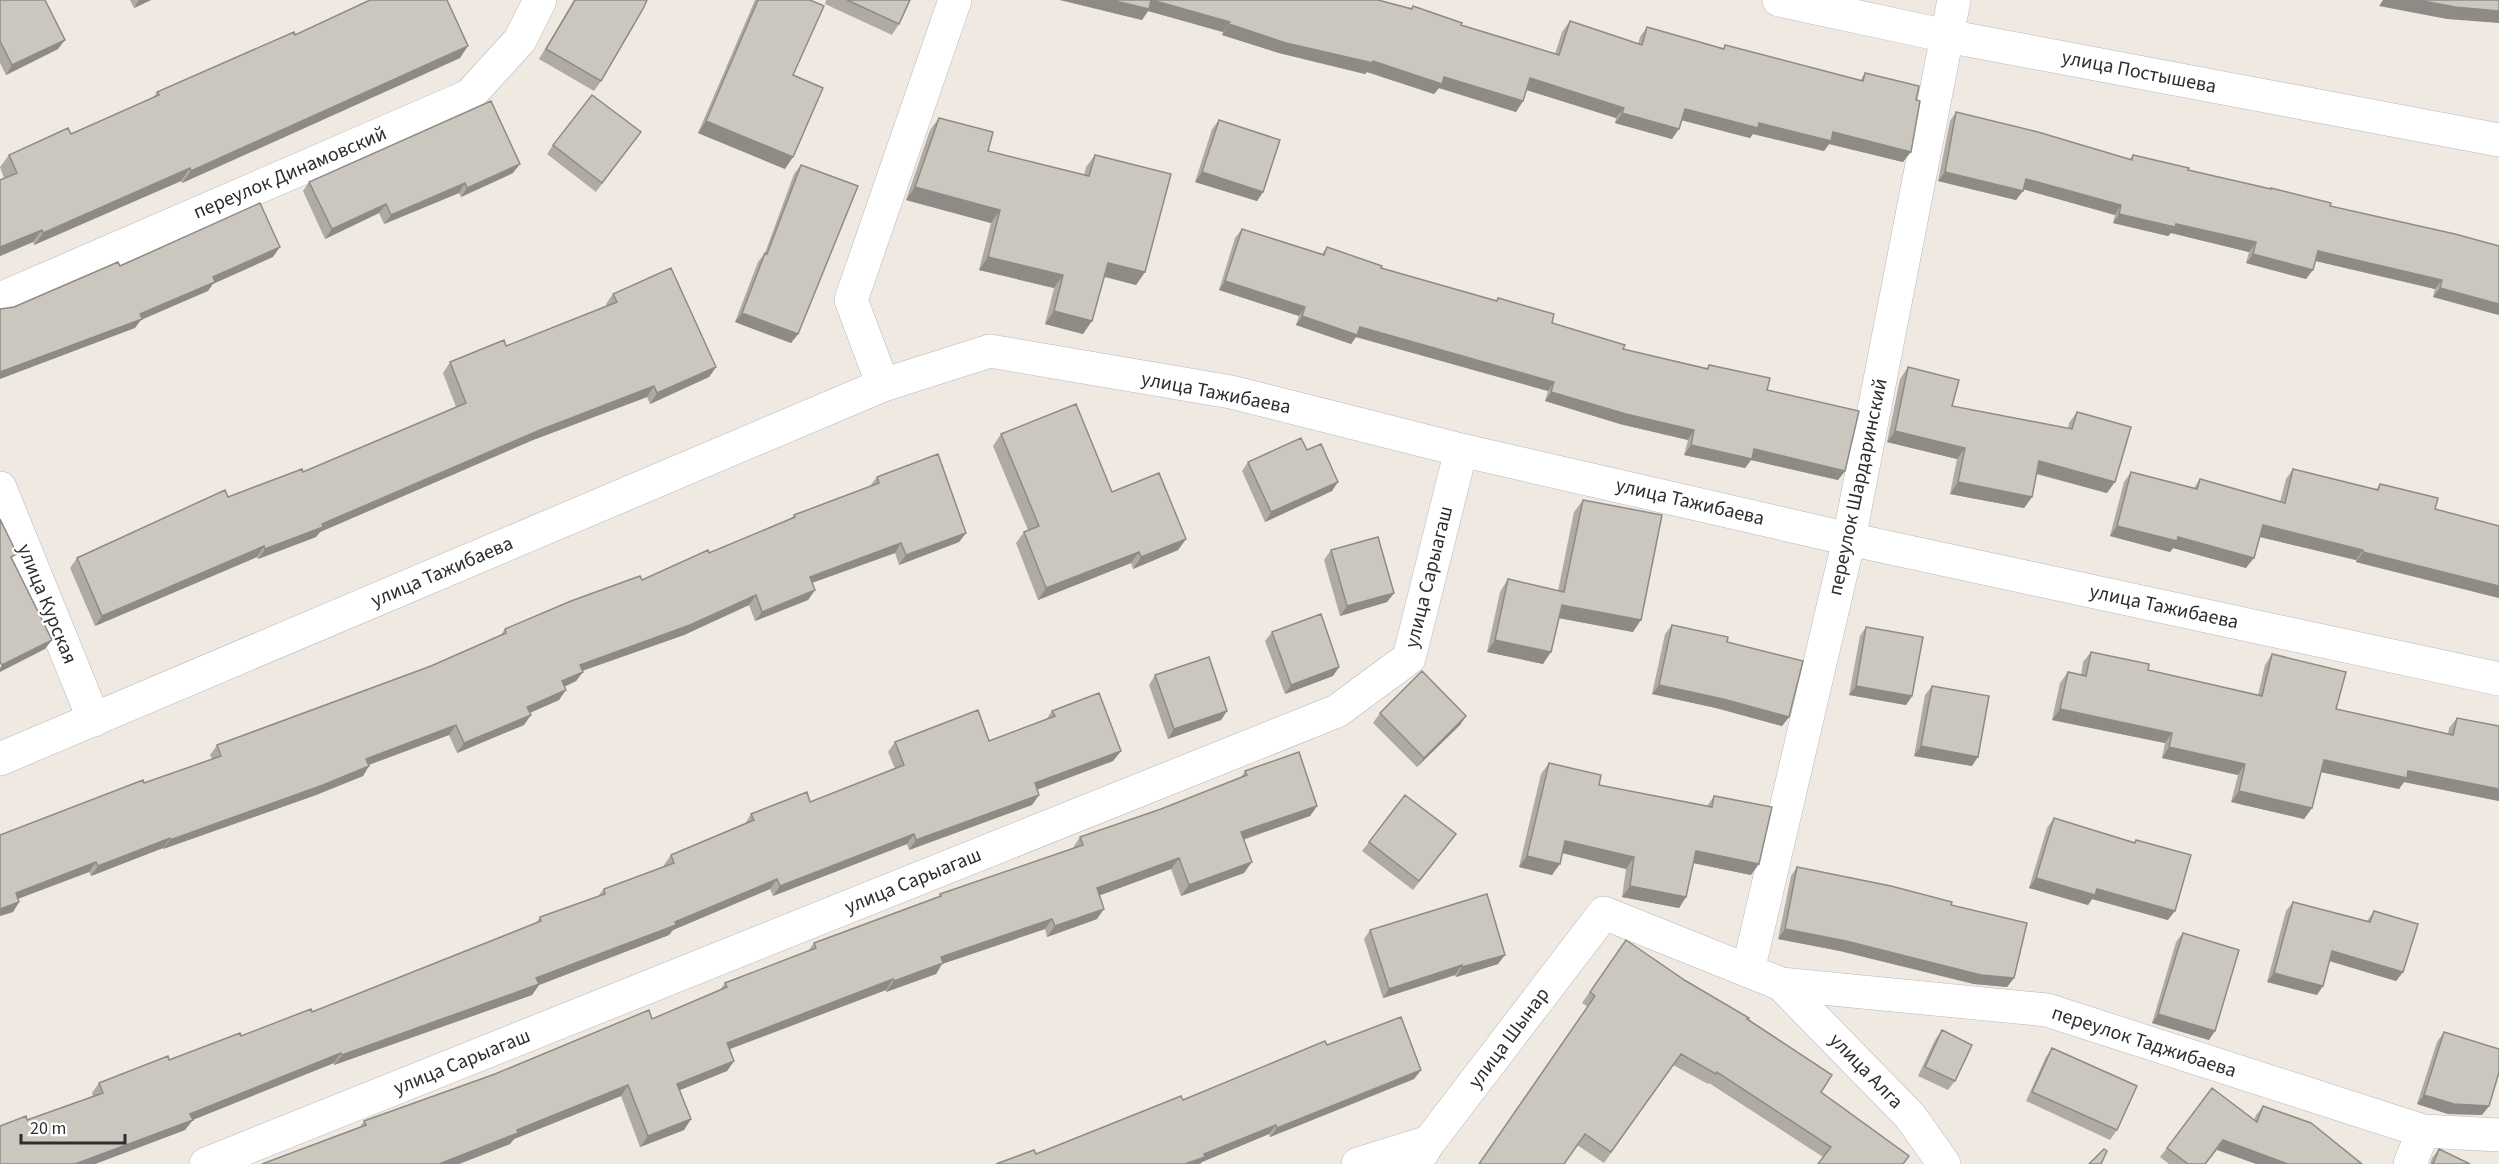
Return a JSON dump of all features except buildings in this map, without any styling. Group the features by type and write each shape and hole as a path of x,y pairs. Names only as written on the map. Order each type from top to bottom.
{"street":[{"name":"переулок Динамовский","path":"0,299 469,96 520,40 540,0"},
{"path":"883,385 851,300 955,0"},
{"name":"улица Постышева","path":"1779,0 1947,36 2499,140"},
{"name":"переулок Шардаринский","path":"1748,971 1849,539 1954,0"},
{"name":"улица Тажибаева","path":"0,759 883,385 990,351 1231,393 1461,450 1849,539 2499,679"},
{"name":"улица Сарыагаш","path":"206,1164 1337,711 1409,658 1461,450"},
{"name":"улица Курская","path":"0,488 94,720"},
{"name":"улица Шынар","path":"1422,1153 1604,913 1748,971"},
{"path":"1748,971 1781,984"},
{"name":"переулок Таджибаева","path":"1781,984 2047,1010 2423,1131 2499,1135"},
{"name":"улица Алга","path":"1781,984 1910,1116 1944,1164"},
{"path":"2410,1164 2423,1131"},
{"path":"1358,1164 1422,1153"}]}
